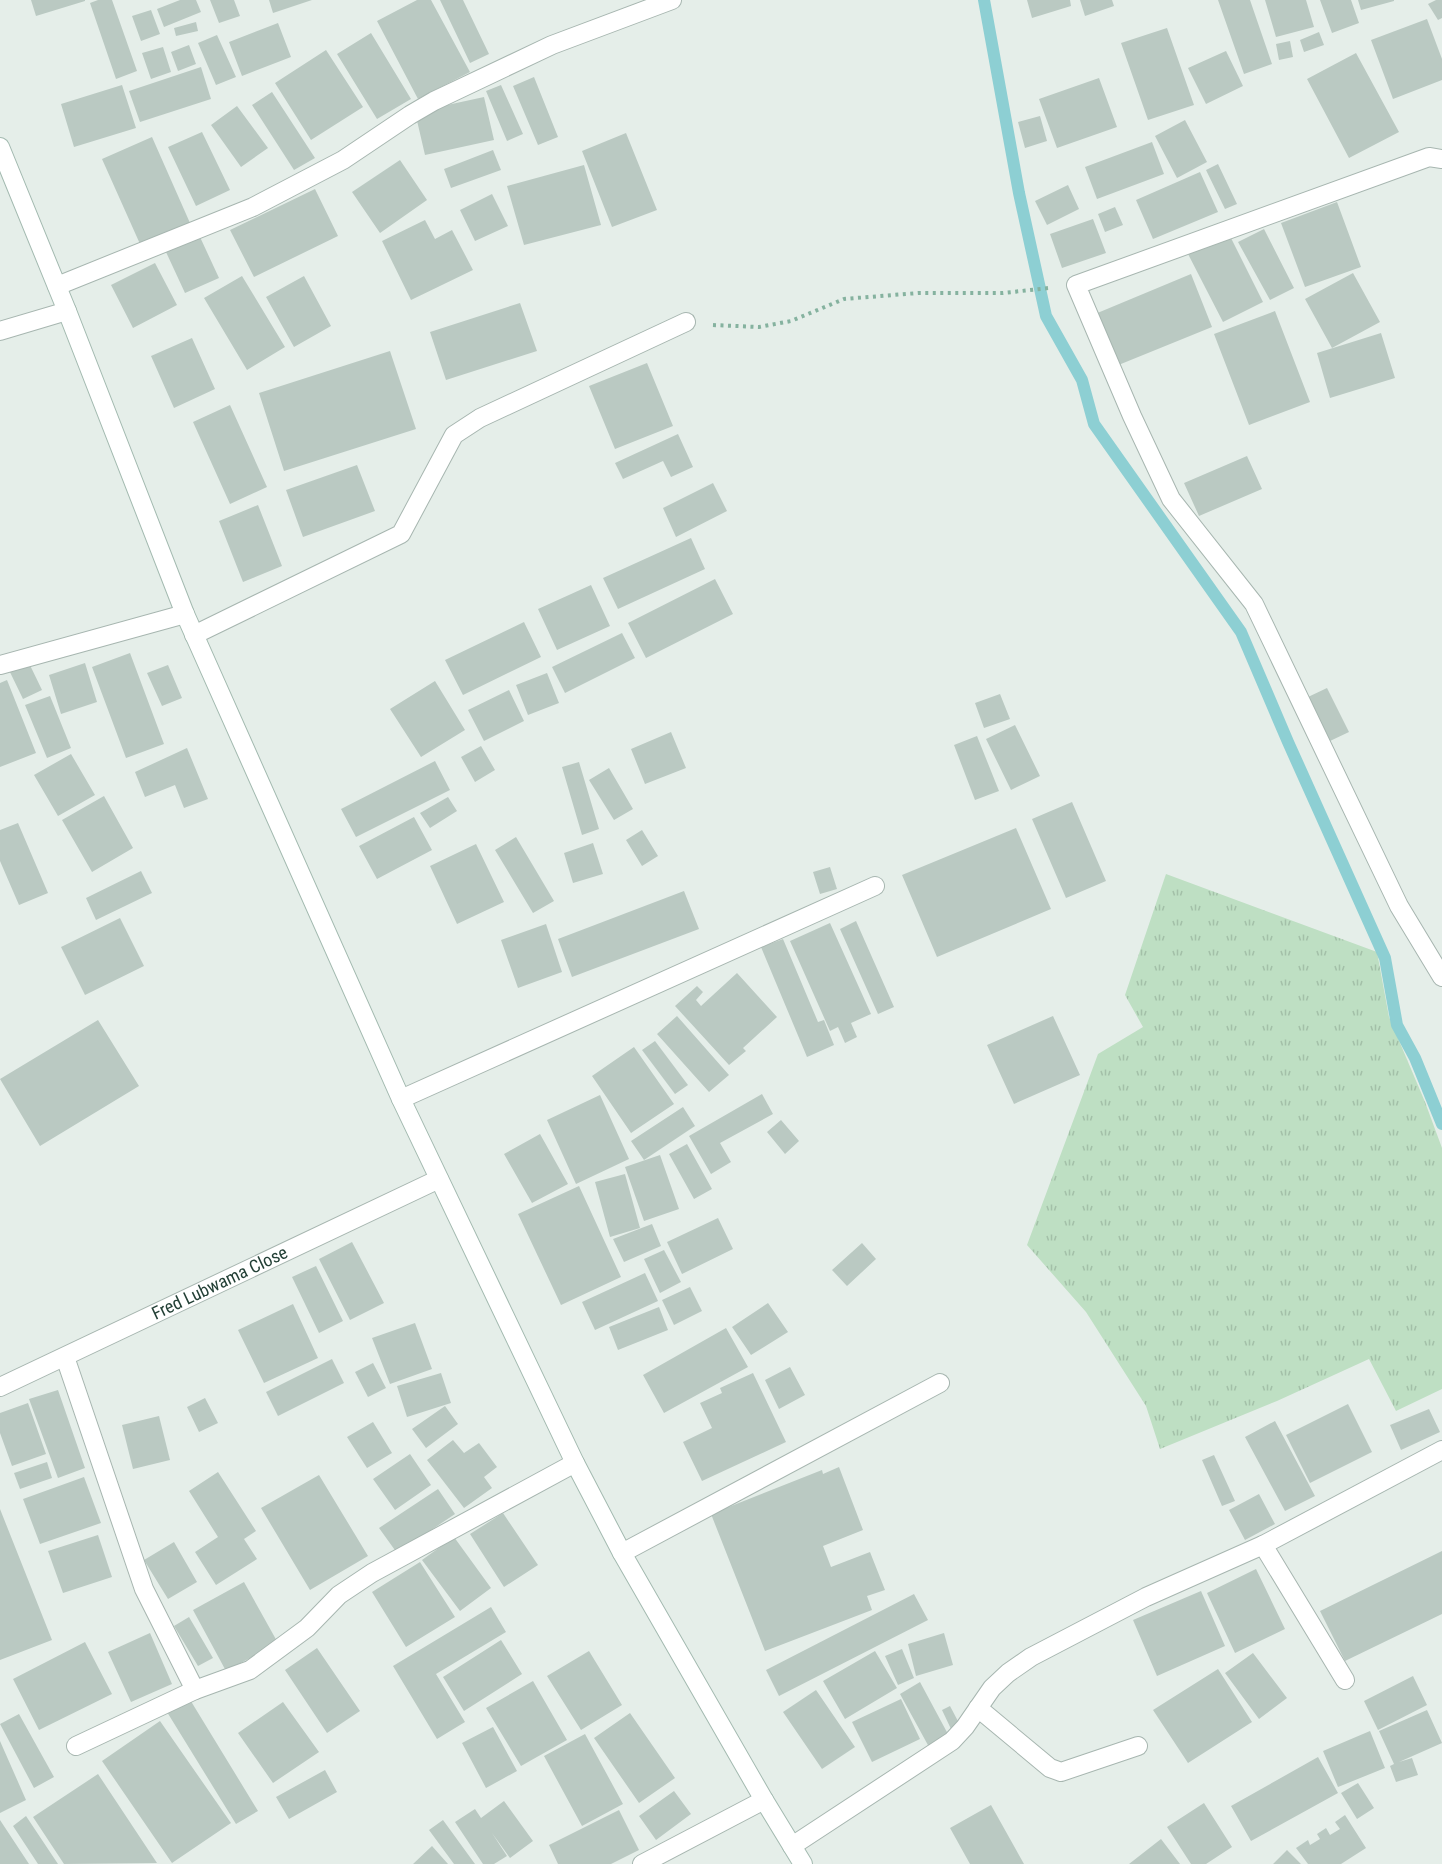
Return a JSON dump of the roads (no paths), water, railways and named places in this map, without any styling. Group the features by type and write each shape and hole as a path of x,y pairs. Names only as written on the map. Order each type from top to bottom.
{"street":[{"path":"57,286 253,207 343,160 434,101 552,45 672,0"},
{"path":"0,147 67,311 185,614 400,1099 575,1463 622,1553 803,1864"},
{"path":"1442,159 1429,157 1076,285 1132,416 1171,499 1254,604 1399,906 1442,977"},
{"path":"0,331 67,311"},
{"path":"194,635 401,534 454,435 480,418 686,322"},
{"path":"0,665 185,614"},
{"path":"400,1099 875,886"},
{"name":"Fred Lubwama Close","path":"0,1388 439,1179"},
{"path":"65,1357 144,1589 195,1690"},
{"path":"622,1553 940,1383"},
{"path":"792,1846 952,1741 965,1727 992,1688 1031,1657 1146,1597 1263,1545 1442,1450"},
{"path":"76,1746 195,1690 250,1670 308,1628 339,1595 372,1573 575,1463"},
{"path":"1263,1545 1345,1680"},
{"path":"978,1708 1050,1768 1061,1772 1138,1746"},
{"path":"642,1864 764,1800"}],"waterway":[{"path":"984,0 1019,193 1046,316 1082,380 1094,424 1241,632 1385,958 1397,1025 1415,1058 1442,1124"}]}
